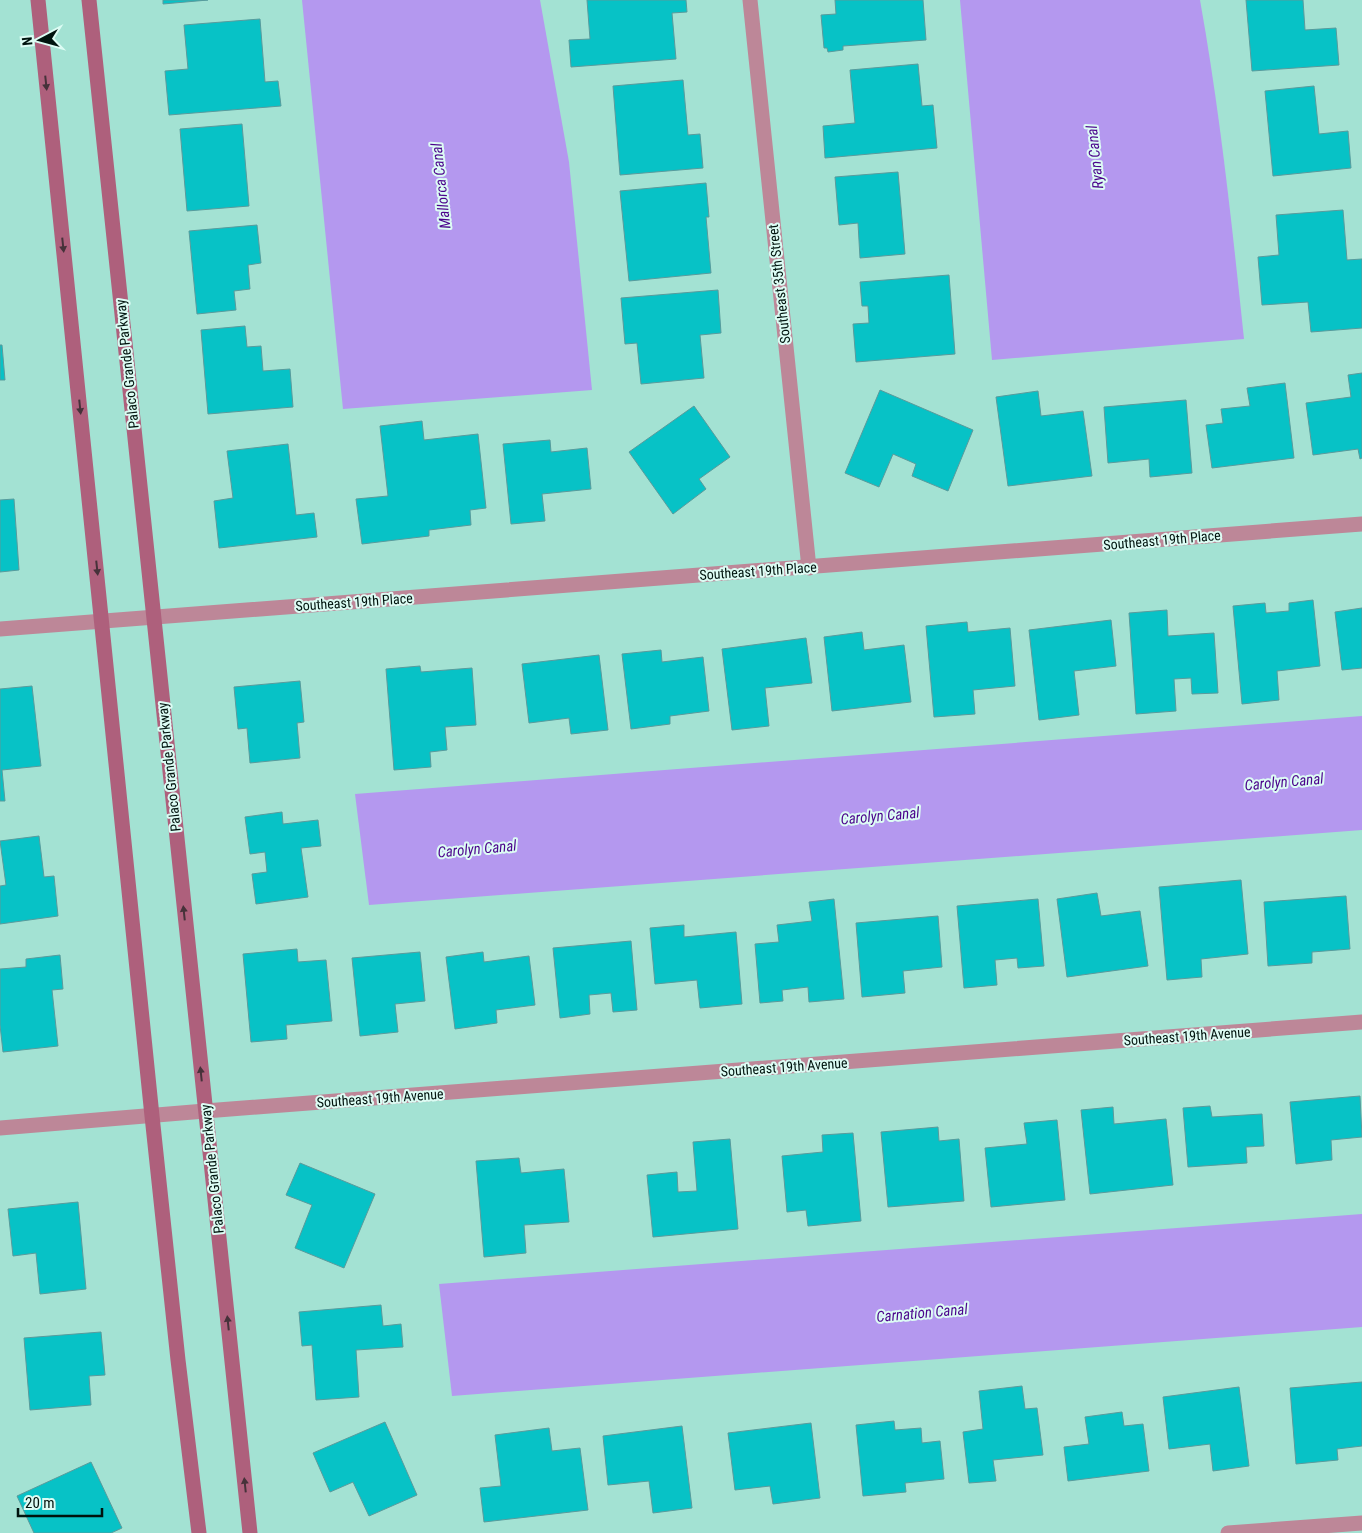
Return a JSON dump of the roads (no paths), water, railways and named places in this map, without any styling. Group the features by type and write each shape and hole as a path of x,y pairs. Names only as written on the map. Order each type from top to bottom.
{"street":[{"path":"38,0 152,1116 199,1533"},
{"name":"Palaco Grande Parkway","path":"89,0 250,1533"},
{"name":"Southeast 35th Street","path":"750,0 809,568"},
{"name":"Southeast 19th Place","path":"102,621 1362,524"},
{"path":"0,629 102,621"},
{"name":"Southeast 19th Avenue","path":"152,1116 1362,1022"},
{"path":"0,1128 152,1116"},
{"path":"1228,1533 1362,1523"}],"water":[{"name":"Mallorca Canal","path":"302,0 540,0 569,162 592,390 343,409"},
{"name":"Ryan Canal","path":"960,0 1200,0 1220,126 1244,339 992,360"},
{"name":"Carolyn Canal","path":"1362,716 1362,830 369,905 355,794"},
{"name":"Carnation Canal","path":"1362,1214 1362,1327 452,1396 439,1284"}]}
